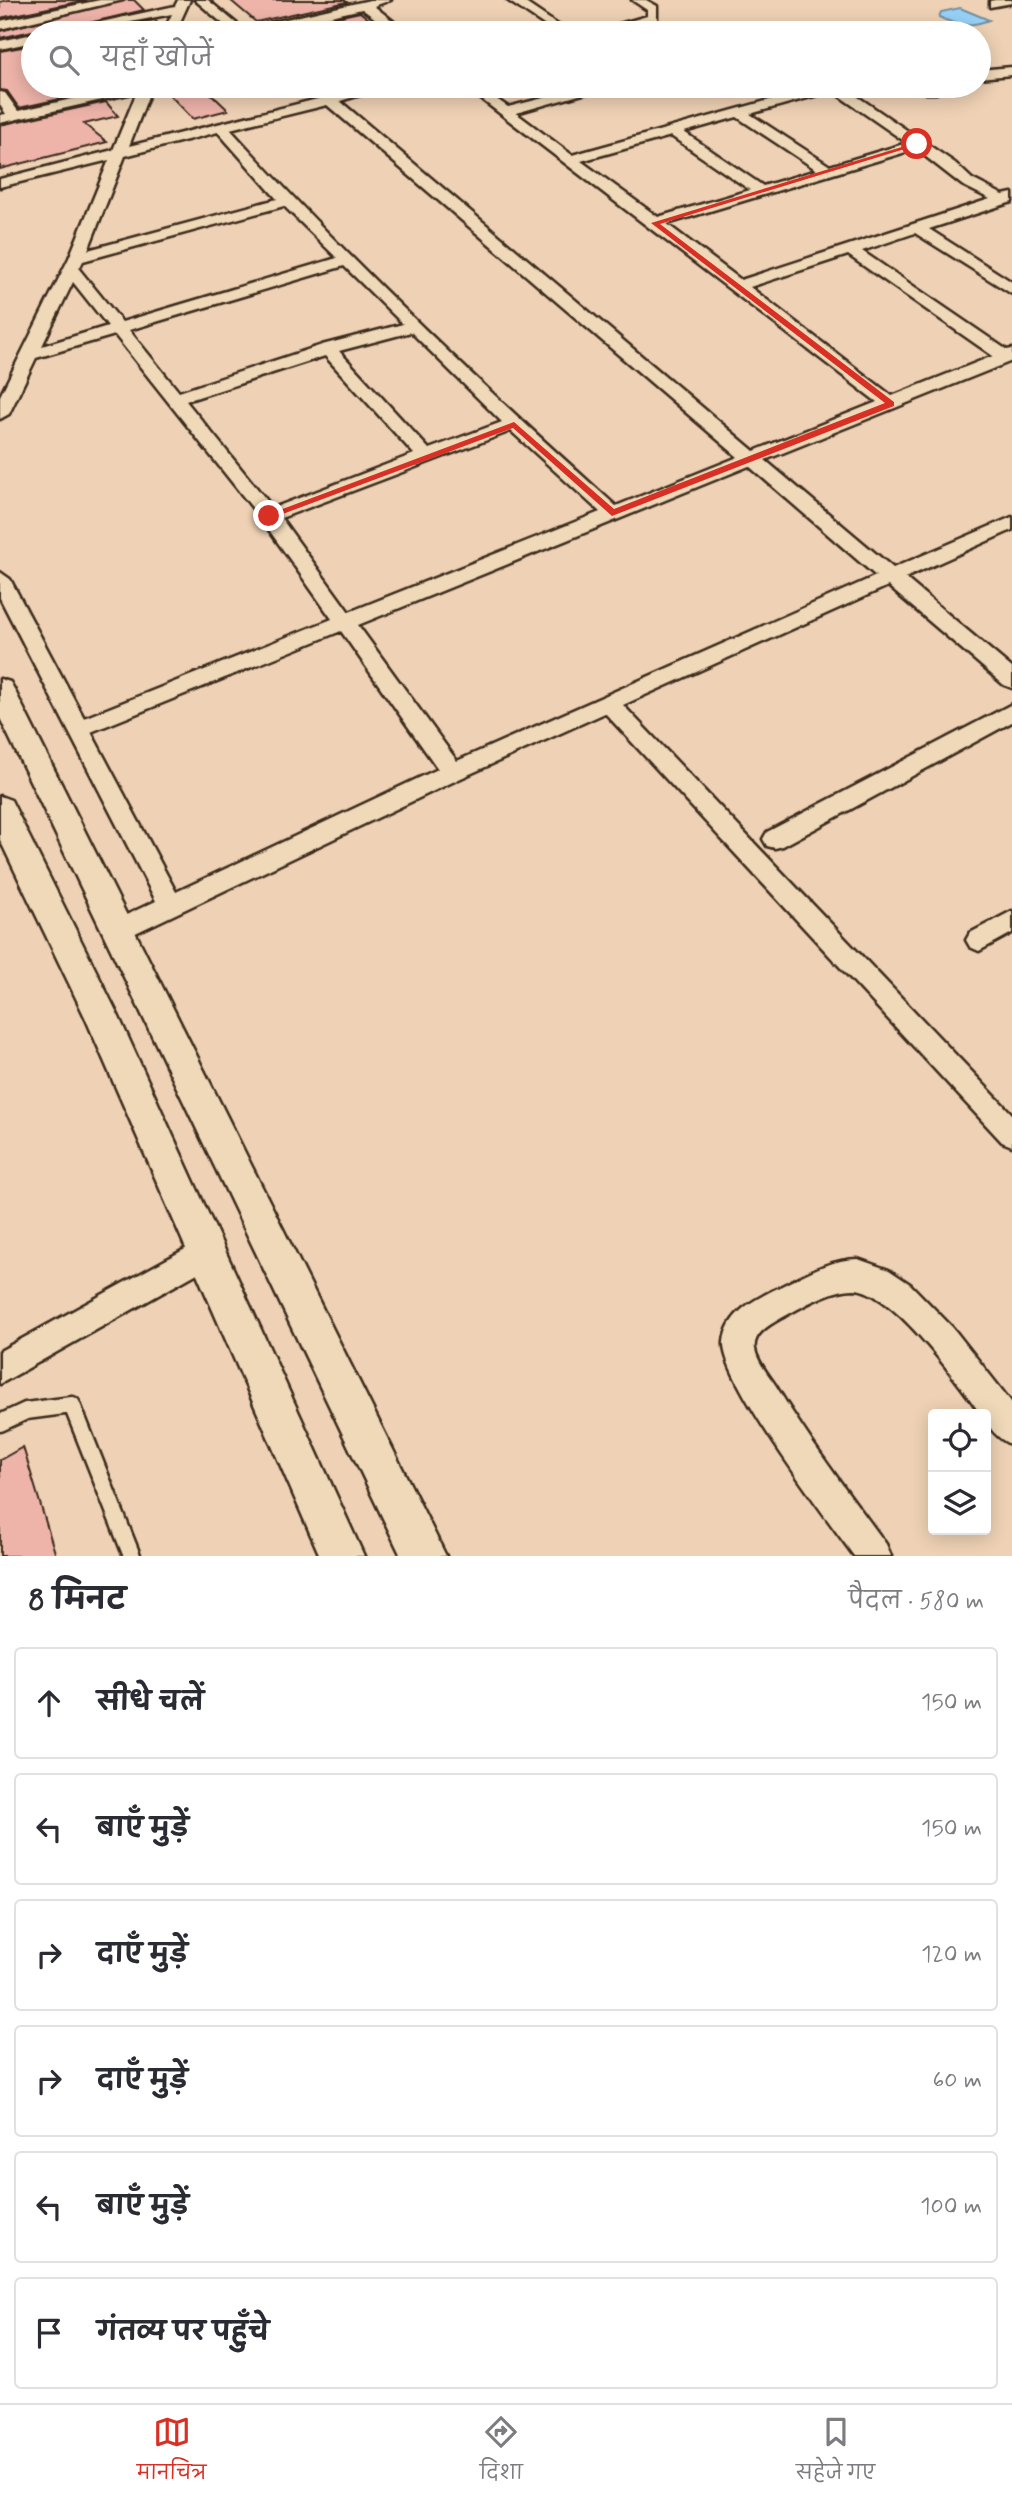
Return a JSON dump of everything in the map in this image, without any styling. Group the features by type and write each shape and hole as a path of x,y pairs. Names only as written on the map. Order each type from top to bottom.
{"street":[{"path":"0,25 117,0"},
{"path":"294,21 385,0"},
{"path":"513,0 545,21"},
{"path":"639,0 653,9 653,18 641,21"},
{"path":"994,4 1008,0"},
{"path":"205,1 228,21"},
{"path":"108,21 182,4"},
{"path":"174,21 182,4"},
{"path":"365,5 386,21"},
{"path":"0,45 21,41"},
{"path":"991,73 1012,71"},
{"path":"0,96 15,116"},
{"path":"0,119 77,98"},
{"path":"0,414 74,263 141,98"},
{"path":"0,183 222,128 325,98"},
{"path":"487,98 891,404"},
{"path":"506,112 559,98"},
{"path":"569,160 792,98"},
{"path":"851,98 967,182 1006,198"},
{"path":"320,99 894,577 1012,680"},
{"path":"740,113 828,171"},
{"path":"222,128 288,201 347,260 514,424 612,513"},
{"path":"673,131 761,191"},
{"path":"655,223 917,144"},
{"path":"738,286 1006,198"},
{"path":"74,263 288,201"},
{"path":"916,227 1012,289"},
{"path":"849,248 1009,355"},
{"path":"29,355 347,260"},
{"path":"74,263 120,327 347,620 453,772"},
{"path":"177,398 328,349 414,326"},
{"path":"328,349 426,456"},
{"path":"80,728 1009,355"},
{"path":"269,516 514,424"},
{"path":"117,931 453,772 1012,523"},
{"path":"0,579 170,904"},
{"path":"0,689 424,1556"},
{"path":"608,703 1012,1133"},
{"path":"775,839 1012,712"},
{"path":"0,808 101,1015 207,1252 335,1553"},
{"path":"979,940 1012,921"},
{"path":"0,1368 207,1252"},
{"path":"874,1556 777,1420 748,1369 738,1345 745,1325 777,1304 831,1281 857,1273 883,1282 917,1309 1012,1429"}],"lane":[{"path":"0,1423 26,1411 72,1405 132,1556"}],"water":[{"path":"960,8 989,20 949,21 939,17 941,12"}],"building":[{"path":"87,0 0,18 0,2"},
{"path":"126,0 134,0 144,10 98,21 41,21"},
{"path":"230,0 347,2 261,21 255,21"},
{"path":"360,12 371,21 330,21 328,19"},
{"path":"21,26 21,33 0,38 0,31"},
{"path":"21,47 21,98 64,98 19,108 7,91 0,90 0,51"},
{"path":"173,98 216,98 228,110 193,119"},
{"path":"106,102 118,116 84,124 107,142 0,169 0,125"},
{"path":"23,1447 56,1556 0,1556 0,1460"}],"route":[{"path":"269,516 514,424 612,513 891,404 655,223 917,144"}]}
